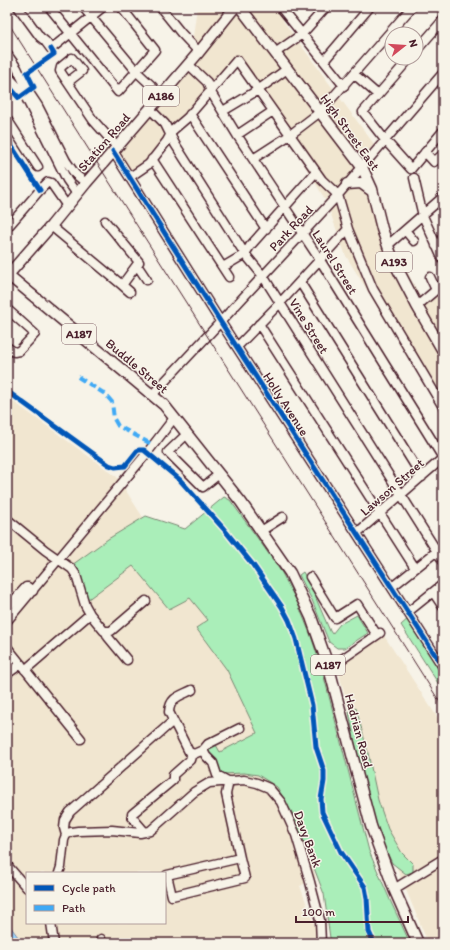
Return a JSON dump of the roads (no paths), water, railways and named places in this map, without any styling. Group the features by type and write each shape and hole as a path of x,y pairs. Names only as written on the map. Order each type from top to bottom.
{"main road":[{"name":"Station Road","path":"7,275 51,226 235,7"},
{"name":"High Street East","path":"240,7 362,167 374,193 388,246 401,278 443,351"},
{"path":"348,184 361,183 374,193"},
{"name":"Buddle Street","path":"7,275 164,405 174,418"},
{"name":"Hadrian Road","path":"174,418 241,502 290,573 312,617 329,668 371,826 394,889 418,943"}],"street":[{"path":"18,7 40,37 51,49 103,7"},
{"path":"49,7 118,92 155,50 121,7"},
{"path":"83,7 137,72 153,87"},
{"path":"160,7 198,52"},
{"path":"284,7 282,10 344,86"},
{"path":"275,53 302,34 326,7"},
{"path":"324,61 370,7"},
{"path":"253,159 290,135 320,112 412,7"},
{"path":"424,42 443,20"},
{"path":"7,54 17,68 28,91 38,106 66,161 75,174 86,183"},
{"name":"Holly Avenue","path":"68,82 82,71 72,58 61,67 60,71 93,120 115,149 130,177 220,321 442,664"},
{"path":"130,177 146,167 176,127 190,114 237,60 316,172 338,195 348,229 365,272 382,305 443,407"},
{"name":"Laurel Street","path":"188,64 205,79 237,135 284,208 320,260 443,458"},
{"path":"403,66 363,112 385,140 411,169 443,131"},
{"path":"223,111 258,90 287,69"},
{"path":"354,74 378,95"},
{"name":"Park Road","path":"152,395 348,184 443,74"},
{"path":"7,75 24,94 67,180 77,194"},
{"name":"Vine Street","path":"150,109 165,124 170,135 245,254 263,276 443,561"},
{"path":"237,135 273,111"},
{"path":"190,114 266,229"},
{"path":"7,119 38,167"},
{"path":"425,152 434,162 443,154"},
{"path":"152,159 229,277"},
{"path":"223,267 245,254 316,172"},
{"path":"414,178 422,216 443,260"},
{"path":"7,228 48,182 51,183 67,206"},
{"path":"388,246 443,197"},
{"path":"105,221 139,262 122,285"},
{"path":"51,226 130,292"},
{"path":"237,347 300,282 348,229"},
{"path":"406,230 414,241"},
{"path":"436,246 443,240"},
{"path":"137,265 147,280"},
{"path":"430,277 436,290"},
{"path":"300,282 422,477"},
{"path":"417,306 443,284"},
{"path":"7,309 35,334 19,351 14,352 7,347"},
{"path":"259,324 415,568"},
{"path":"7,621 147,453 174,418"},
{"path":"187,434 168,452 203,487 218,475"},
{"name":"Lawson Street","path":"357,534 443,458"},
{"path":"261,531 283,517"},
{"path":"7,519 45,550 72,569 76,575 81,594 90,614 127,660"},
{"path":"392,587 437,551"},
{"path":"310,577 335,618 357,604 379,634 329,668"},
{"path":"408,612 443,584"},
{"path":"7,608 26,587 32,591"},
{"path":"433,592 443,607"},
{"path":"106,632 113,629 146,601"},
{"path":"7,674 23,667 90,614"},
{"path":"9,649 81,739"},
{"path":"192,690 172,700 169,706 169,712 189,752 194,754 203,750 208,744 240,728"},
{"path":"59,872 66,835 64,828 65,820 70,812 173,721"},
{"path":"203,750 206,756 213,763 217,775 229,781 226,794 245,878 172,896 167,875 240,858"},
{"path":"145,832 132,814 173,780 173,775 190,760 192,753"},
{"name":"Davy Bank","path":"145,832 150,831 194,792 209,783 244,780 269,788 281,802 296,835 320,920 321,943"},
{"path":"66,835 78,830 145,832"},
{"path":"394,889 443,858"},
{"path":"7,865 26,887"},
{"path":"51,924 54,943"}],"water":[{"path":"7,922 21,941 19,943 7,943"}],"tram line":[{"path":"7,21 443,707"}]}
